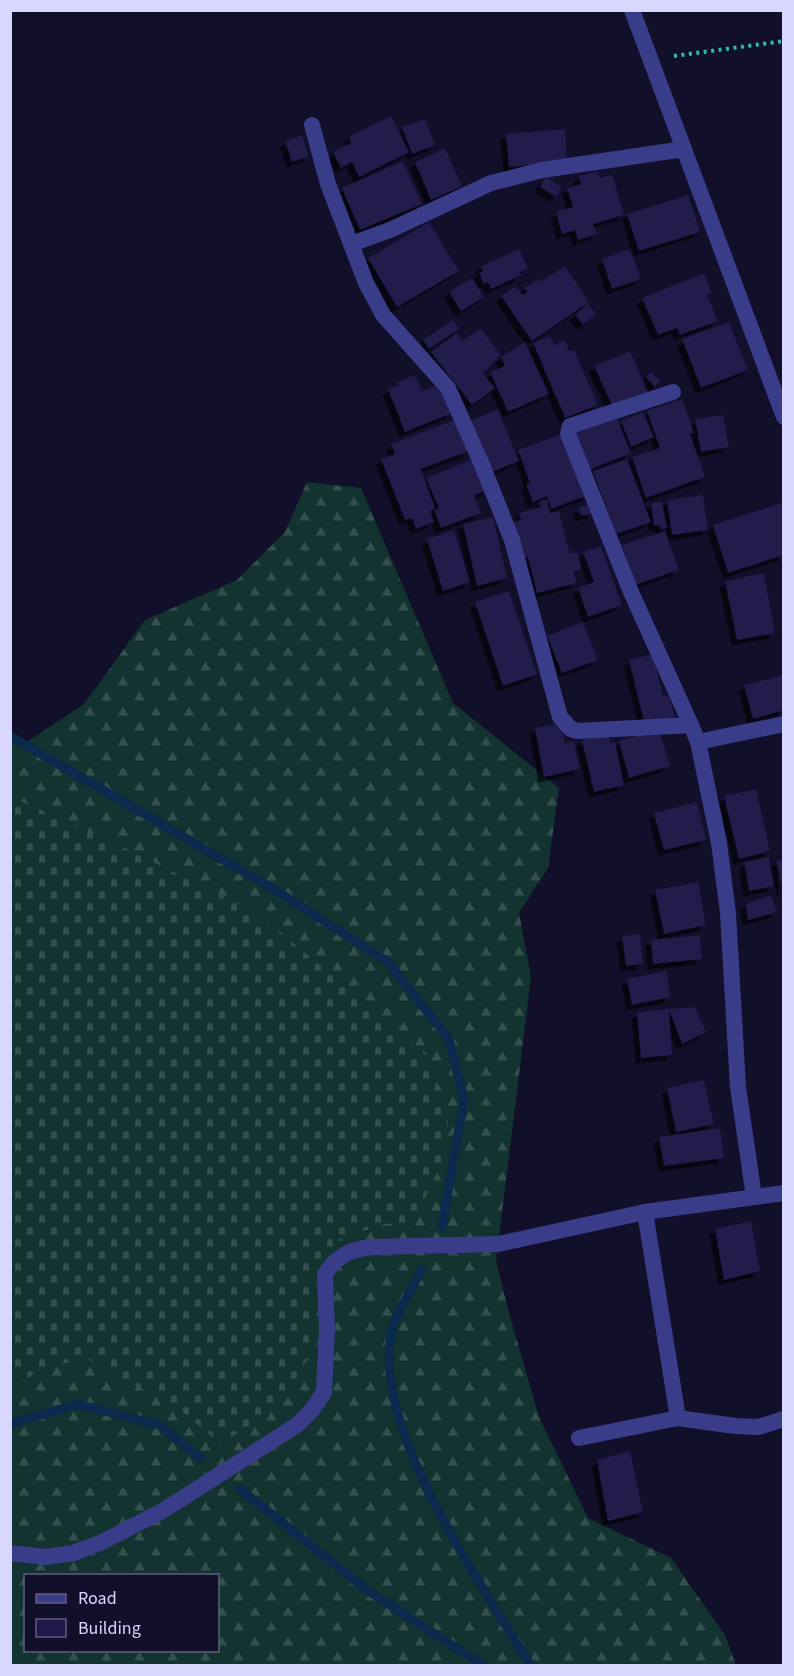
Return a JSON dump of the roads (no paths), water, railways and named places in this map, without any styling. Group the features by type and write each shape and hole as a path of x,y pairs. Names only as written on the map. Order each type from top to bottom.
{"street":[{"path":"632,10 783,417"},
{"path":"312,125 328,184 366,283 383,315 448,388 512,540 560,717 571,729 578,731 692,725"},
{"path":"351,244 390,230 491,183 542,170 684,149"},
{"path":"673,392 570,426 568,434 631,592 698,742 719,843 725,890 738,1087 754,1197"},
{"path":"698,742 783,724"},
{"path":"10,1553 46,1557 73,1553 100,1544 164,1510 297,1425 312,1410 324,1392 327,1330 325,1274 342,1255 356,1248 498,1244 645,1212 783,1193"},
{"path":"645,1212 678,1418"},
{"path":"579,1438 678,1418 735,1426 758,1426 783,1419"}],"waterway":[{"path":"10,736 280,893 388,962 449,1039 464,1100 442,1226"},
{"path":"422,1269 400,1311 391,1335 390,1373 398,1416 414,1461 436,1506 460,1551 531,1666"},
{"path":"10,1424 78,1404 159,1425 201,1458"},
{"path":"240,1489 367,1590 484,1666"}]}
